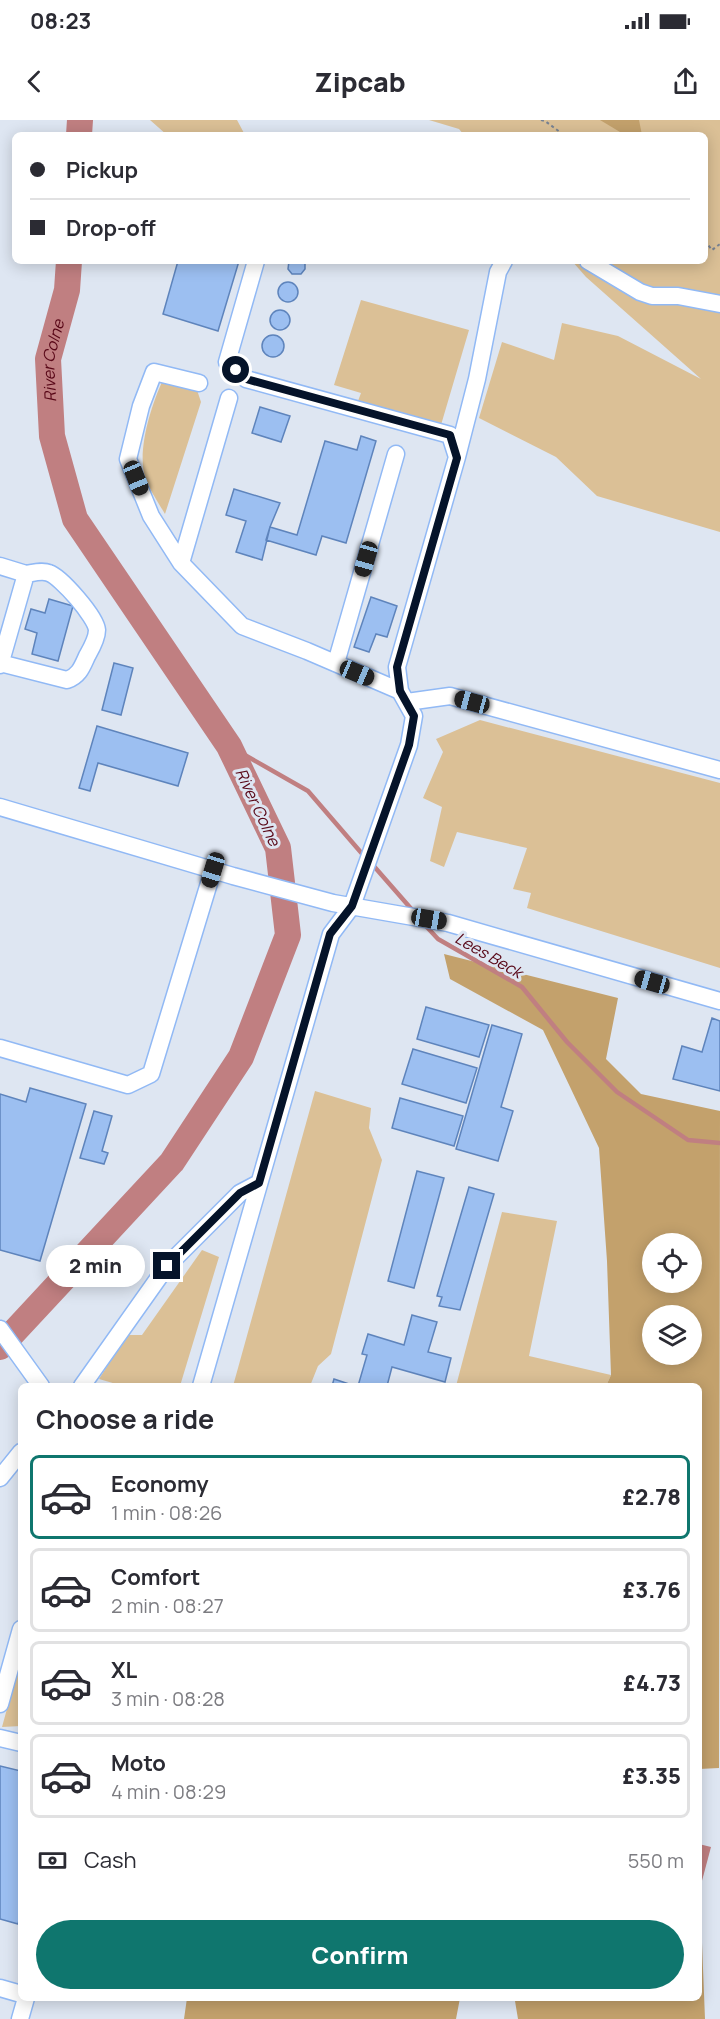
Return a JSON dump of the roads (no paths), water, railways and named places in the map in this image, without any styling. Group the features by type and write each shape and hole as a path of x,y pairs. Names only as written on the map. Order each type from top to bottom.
{"lane":[{"path":"255,264 227,362 246,379 450,435 457,458"},
{"path":"202,1383 330,934 352,906 409,745 414,716 404,697 397,667 457,458 477,379 498,272 502,264"},
{"path":"592,264 640,292 652,296 720,303"},
{"path":"199,383 154,372 141,406 128,459 151,516 181,563 242,626 336,663 404,697 450,696 720,770"},
{"path":"181,563 230,398"},
{"path":"336,663 396,454"},
{"path":"0,566 26,574 43,572 55,577 92,617 97,629 96,638 80,672 74,678 67,680 0,664 26,574"},
{"path":"0,807 333,903 448,923 720,1001"},
{"path":"0,1048 128,1085 151,1074 213,870"},
{"path":"84,1383 167,1266 240,1193 259,1183"},
{"path":"0,1329 39,1383"},
{"path":"0,1478 18,1456"},
{"path":"0,1704 18,1640"},
{"path":"0,1738 18,1742"},
{"path":"0,1988 18,1993"},
{"path":"20,2019 25,2001"}],"waterway":[{"name":"River Colne","path":"79,132 80,120"},
{"name":"River Colne","path":"0,1347 172,1162 241,1057 288,935 278,848 229,746 75,519 52,436 48,359 67,290 69,264"},
{"name":"Lees Beck","path":"229,746 308,791 364,856"},
{"name":"Lees Beck","path":"372,864 414,912"},
{"name":"Lees Beck","path":"425,925 438,939 522,987 567,1042 617,1092 688,1140 720,1143"}]}
